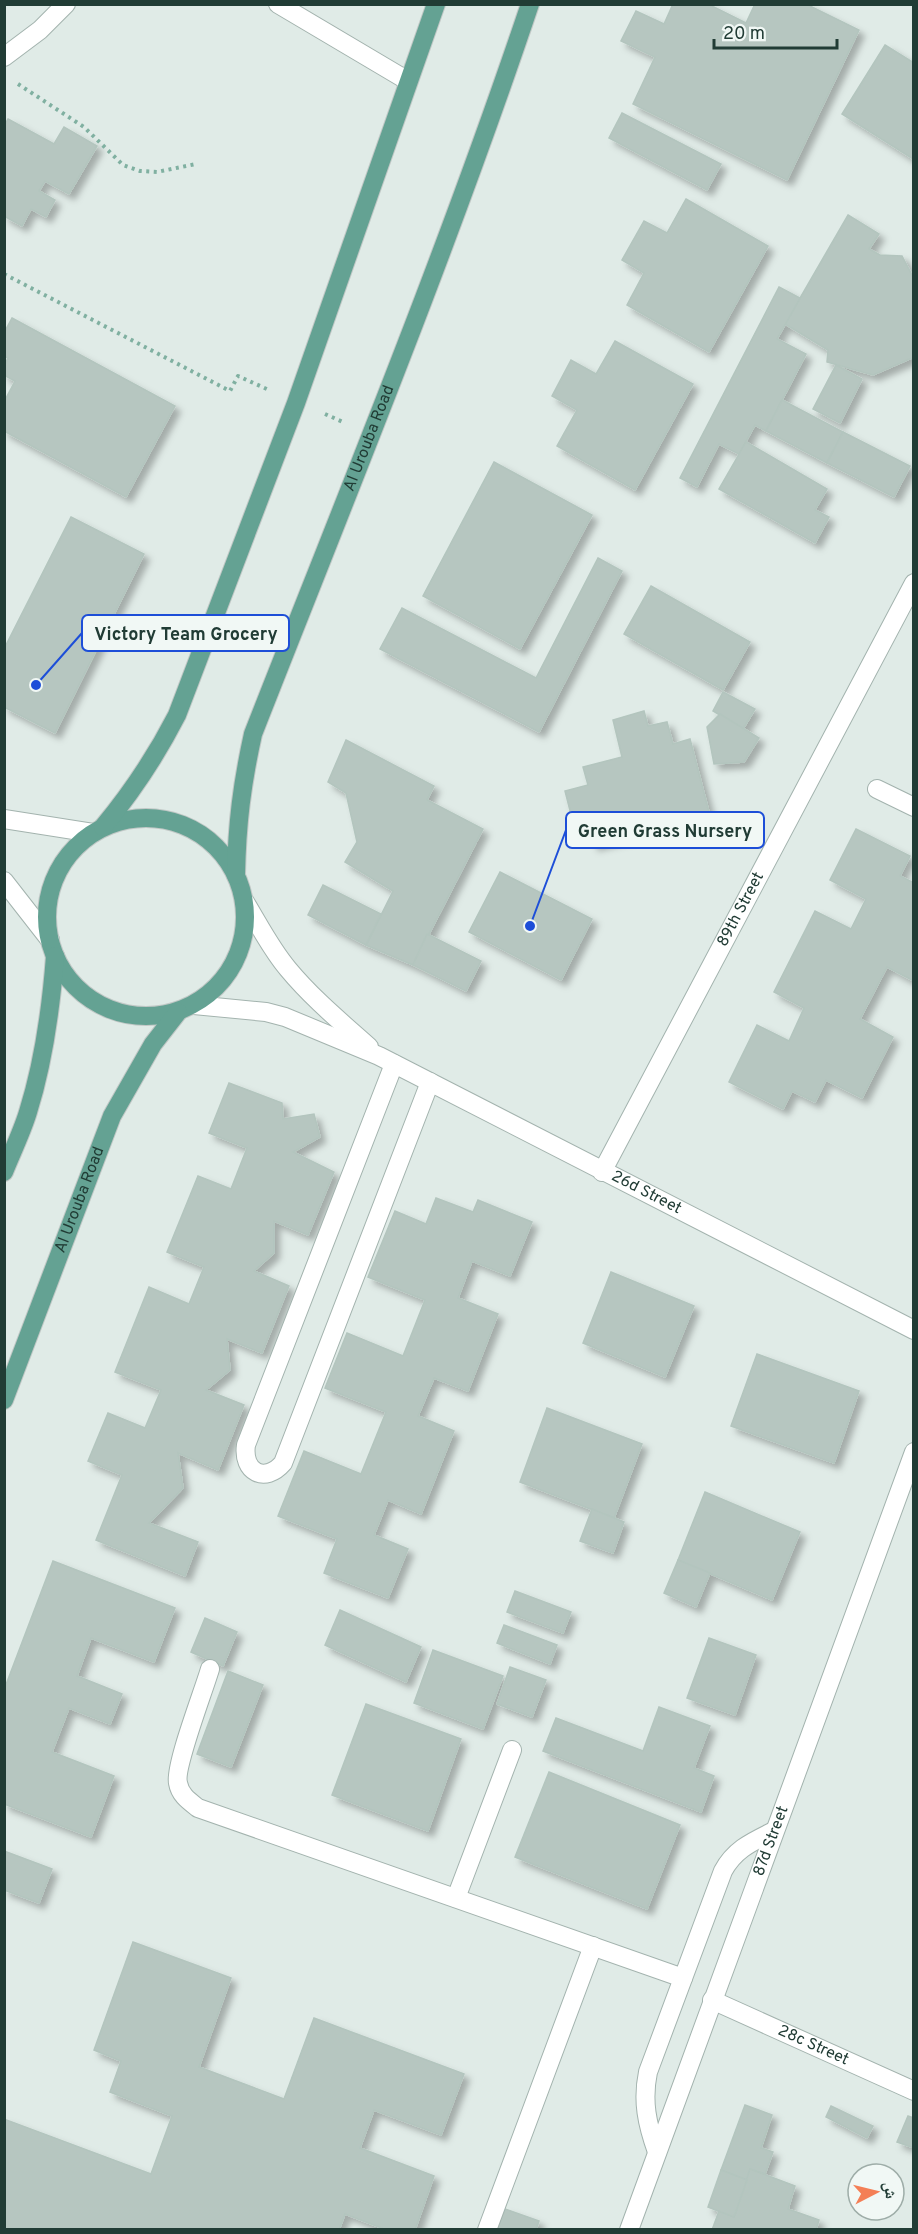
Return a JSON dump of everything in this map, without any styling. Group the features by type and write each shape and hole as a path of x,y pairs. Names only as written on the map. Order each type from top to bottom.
{"main road":[{"path":"4,1172 28,1112 42,1061 51,1009 53,948 47,919 54,879 63,861 76,846 98,830 132,793 177,715 296,403 436,4"},
{"name":"Al Urouba Road","path":"237,875 238,816 253,734 500,94 530,4"},
{"path":"53,948 71,982 93,1001 120,1014 149,1017 186,1008 219,986 236,961 245,933 245,902 237,875 219,849 194,829 165,819 133,818 98,830"},
{"name":"Al Urouba Road","path":"4,1400 112,1116 153,1044 186,1008"}],"street":[{"path":"4,57 40,30 66,4"},
{"path":"278,4 408,81"},
{"name":"89th Street","path":"602,1172 914,583"},
{"path":"877,789 914,807"},
{"path":"4,819 98,830"},
{"path":"4,881 53,948"},
{"name":"26d Street","path":"245,902 274,951 288,969 320,1003 386,1060"},
{"name":"26d Street","path":"186,1008 266,1012 285,1017 386,1060 914,1330"},
{"path":"386,1060 246,1445 245,1455 248,1465 256,1472 266,1474 276,1471 284,1464 430,1082"},
{"name":"87d Street","path":"629,2229 914,1452"},
{"path":"210,1669 177,1772 180,1791 198,1808 683,1978"},
{"path":"456,1898 512,1750"},
{"path":"657,2152 647,2122 644,2089 648,2072 723,1871 740,1849 774,1831"},
{"path":"487,2229 592,1946"},
{"name":"28c Street","path":"712,2000 914,2091"}],"path":[{"path":"14,81 84,127 123,165 140,171 157,172 196,164"},
{"path":"4,274 230,391 238,376 296,403 371,433"}],"building":[{"path":"673,4 708,4 746,23 755,4 806,4 859,30 787,180 633,104 655,57 621,41 636,11 664,24"},
{"path":"885,45 914,63 913,159 842,114"},
{"path":"622,113 721,164 707,190 609,138"},
{"path":"8,119 54,144 64,127 97,146 69,194 45,181 39,191 55,200 46,217 31,209 22,226 4,216 4,126"},
{"path":"686,199 768,246 709,352 627,305 644,273 622,260 644,221 667,233"},
{"path":"848,215 879,234 869,249 880,255 902,256 914,279 914,357 873,375 827,362 828,350 785,324"},
{"path":"779,287 800,298 777,339 806,354 766,431 755,425 739,454 719,444 697,487 680,478"},
{"path":"12,318 175,406 126,497 4,431 4,402 15,381 4,375 4,366 8,358 4,356 4,333"},
{"path":"615,341 693,384 635,490 557,446 577,410 552,396 571,360 596,374"},
{"path":"836,365 862,379 840,423 813,409"},
{"path":"782,400 843,432 827,463 766,431"},
{"path":"843,432 910,466 894,497 827,463"},
{"path":"746,442 827,489 815,510 829,517 815,543 719,489"},
{"path":"494,462 592,515 520,649 423,596"},
{"path":"71,517 144,554 55,733 4,707 4,649"},
{"path":"598,558 622,571 539,732 380,649 402,608 536,678"},
{"path":"651,586 750,642 723,690 624,634"},
{"path":"723,692 755,709 743,729 713,711"},
{"path":"644,711 648,726 667,722 673,744 690,739 710,816 593,845 588,822 574,826 565,791 588,785 583,767 622,757 613,720"},
{"path":"720,714 759,738 744,762 714,764 707,727"},
{"path":"346,740 434,786 427,800 483,829 413,965 366,945 393,891 345,862 357,842 346,793 328,782"},
{"path":"856,829 910,856 900,876 914,883 914,981 887,967 860,1019 893,1037 862,1098 826,1080 815,1102 792,1091 783,1109 729,1082 757,1025 789,1041 804,1008 774,992 815,911 851,929 866,899 830,880"},
{"path":"500,872 592,919 561,980 469,932"},
{"path":"323,885 381,914 366,945 308,915"},
{"path":"427,934 481,961 466,991 413,965"},
{"path":"229,1083 282,1103 283,1119 314,1114 320,1137 293,1152 334,1172 308,1235 274,1221 274,1253 254,1271 289,1286 262,1353 227,1339 230,1370 206,1390 244,1405 218,1470 178,1453 183,1488 149,1523 198,1542 185,1576 96,1540 122,1475 88,1461 108,1413 145,1428 161,1390 115,1372 149,1287 189,1304 204,1267 167,1252 198,1176 231,1189 247,1148 209,1133"},
{"path":"436,1198 473,1212 478,1200 532,1222 510,1276 472,1261 458,1298 498,1314 468,1391 434,1378 418,1416 454,1431 421,1514 388,1500 374,1535 408,1549 388,1598 324,1573 337,1539 278,1516 304,1451 361,1474 386,1412 325,1388 347,1333 403,1356 425,1300 368,1277 395,1211 426,1224"},
{"path":"611,1272 694,1306 665,1377 583,1343"},
{"path":"757,1354 859,1391 834,1463 731,1426"},
{"path":"547,1408 642,1444 614,1518 520,1482"},
{"path":"705,1492 800,1532 772,1600 678,1560"},
{"path":"592,1509 624,1522 613,1553 580,1541"},
{"path":"678,1560 710,1573 696,1607 664,1593"},
{"path":"53,1561 175,1608 154,1662 91,1638 77,1676 122,1694 110,1724 69,1708 52,1752 114,1776 91,1837 4,1804 4,1690"},
{"path":"515,1591 571,1612 563,1633 507,1612"},
{"path":"340,1610 421,1647 406,1682 325,1645"},
{"path":"205,1618 237,1632 223,1666 191,1652"},
{"path":"504,1625 557,1645 550,1664 497,1643"},
{"path":"709,1638 756,1655 735,1715 687,1698"},
{"path":"433,1650 503,1676 483,1729 414,1703"},
{"path":"510,1667 546,1680 532,1717 497,1704"},
{"path":"228,1671 263,1685 231,1767 197,1754"},
{"path":"366,1704 461,1739 428,1831 332,1795"},
{"path":"659,1707 710,1726 694,1768 714,1776 701,1812 543,1751 556,1718 643,1751"},
{"path":"549,1772 680,1825 647,1909 515,1857"},
{"path":"4,1851 52,1869 39,1903 4,1890"},
{"path":"133,1942 231,1978 199,2067 284,2099 314,2018 464,2074 441,2135 374,2110 360,2148 434,2176 415,2230 387,2230 345,2214 339,2230 4,2230 4,2119 151,2174 172,2116 110,2092 121,2061 94,2050"},
{"path":"745,2105 772,2115 761,2148 773,2152 765,2174 750,2169 747,2180 721,2170"},
{"path":"831,2106 873,2126 867,2138 826,2117"},
{"path":"908,2116 914,2118 914,2148 897,2142"},
{"path":"750,2169 795,2186 788,2209 819,2220 816,2230 712,2230 719,2211 734,2217"},
{"path":"721,2170 747,2180 734,2217 708,2207"},
{"path":"505,2209 539,2221 536,2230 497,2230"}],"place":[{"name":"Victory Team Grocery","path":"36,685"},
{"name":"Green Grass Nursery","path":"530,926"}]}
